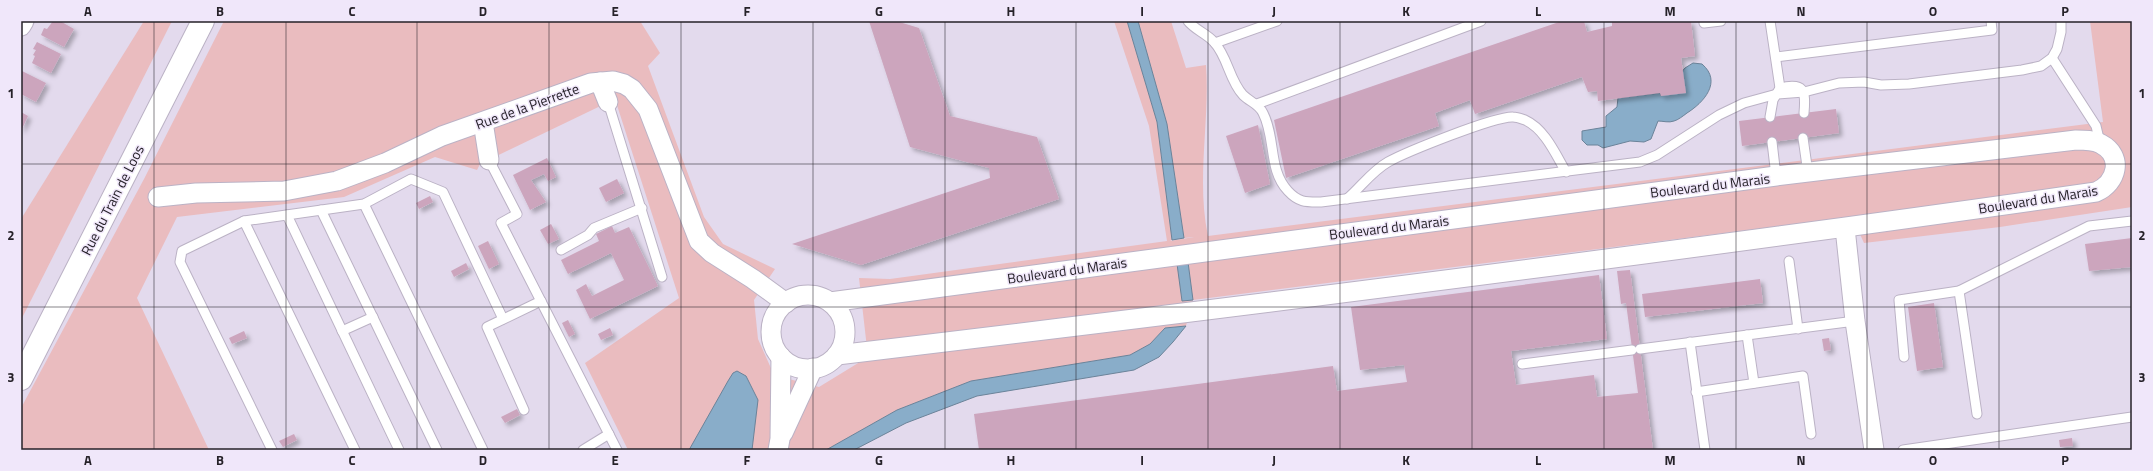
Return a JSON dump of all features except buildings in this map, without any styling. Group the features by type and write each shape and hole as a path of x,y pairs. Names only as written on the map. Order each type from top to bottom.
{"street":[{"path":"21,26 24,21"},
{"name":"Rue du Train de Loos","path":"21,379 203,21"},
{"name":"Rue de la Pierrette","path":"158,197 196,193 284,191 337,182 442,136 591,83 613,81 624,84 632,89 648,109 699,241 712,253 737,270 754,278 786,303"},
{"path":"600,82 608,102"},
{"path":"483,122 489,160"},
{"name":"Boulevard du Marais","path":"830,302 1776,176 2076,140 2100,143 2108,148 2116,166 2115,175 2110,183 2096,192 1844,228 1204,312 837,355"},
{"path":"1844,228 1855,321 1874,450"},
{"path":"808,295 820,297 830,302 838,311 844,327 843,345 837,355 822,366 813,368 801,368 790,364 781,357 774,347 772,323 778,312 786,303 796,297 808,295"},
{"path":"779,445 781,357"},
{"path":"779,445 813,368"}],"lane":[{"path":"1188,21 1192,27 1208,36 1215,43 1223,55 1234,83 1244,96 1257,104 1263,113 1269,130 1277,173 1288,191 1303,202 1347,199 1640,162 1657,155 1718,115 1744,103 1778,91 1804,92 1839,83 1864,82 1881,85 1909,84 2022,70 2041,66 2052,58 2057,49 2061,32 2061,21"},
{"path":"1215,43 1277,21"},
{"path":"1257,104 1481,21"},
{"path":"1704,21 1704,23 1722,21"},
{"path":"1770,21 1776,57 1778,91 1773,100 1770,117"},
{"path":"1776,57 1992,30 1991,21"},
{"path":"2052,58 2096,126 2100,143"},
{"path":"1804,92 1804,113"},
{"path":"608,102 642,208 662,277"},
{"path":"1347,199 1387,163 1442,140 1498,120 1513,117 1526,120 1537,128 1548,141 1566,172"},
{"path":"1803,138 1808,173"},
{"path":"1772,142 1776,176"},
{"path":"489,160 516,214 501,223 617,450"},
{"path":"272,450 180,262 182,251 244,221 364,204 411,179 443,192 503,319"},
{"path":"364,204 483,450"},
{"path":"561,250 588,235 594,228 642,208"},
{"path":"321,210 437,450"},
{"path":"287,215 399,450"},
{"path":"244,221 355,450"},
{"path":"1904,357 1899,300 1959,291 2089,226 2132,221"},
{"path":"1789,261 1798,328"},
{"path":"1959,291 1977,414"},
{"path":"524,410 487,327 541,301"},
{"path":"342,331 373,317"},
{"path":"1522,364 1855,321"},
{"path":"1747,335 1754,383"},
{"path":"1690,342 1705,450"},
{"path":"1696,392 1803,376 1811,434"},
{"path":"1903,450 2132,417"},
{"path":"583,450 609,434"}],"shaded area":[{"path":"144,21 172,21 21,320 21,219"},
{"path":"224,21 640,21 660,53 648,66 704,217 723,244 775,269 754,300 758,339 774,375 819,387 868,357 859,278 890,279 1167,241 1149,126 1114,21 1127,21 1157,122 1172,240 1170,241 1194,237 1184,238 1167,124 1138,21 1171,21 1186,68 1206,65 1207,86 1203,194 1208,236 2103,122 2090,21 2132,21 2132,207 2000,227 1864,243 1852,217 1193,300 1186,326 1165,328 1150,344 1130,355 971,381 897,410 826,450 628,450 585,363 679,298 615,99 480,164 477,170 435,157 344,197 177,217 137,298 209,450 21,450 21,408 144,179"}],"water":[{"path":"1127,21 1138,21 1167,124 1184,238 1172,240 1157,122"},
{"path":"1693,63 1702,64 1708,71 1711,78 1711,85 1708,92 1699,104 1679,119 1670,122 1658,121 1651,139 1644,142 1630,141 1603,148 1598,145 1587,145 1582,140 1582,131 1606,127 1606,116 1617,107 1618,98 1660,93 1661,96 1685,68"},
{"path":"1188,262 1193,300 1182,301 1177,264"},
{"path":"1186,326 1159,357 1134,370 977,396 906,423 854,450 826,450 897,410 971,381 1130,355 1150,344 1165,328"},
{"path":"737,371 746,376 758,400 752,450 689,450 728,381 733,373"}]}
